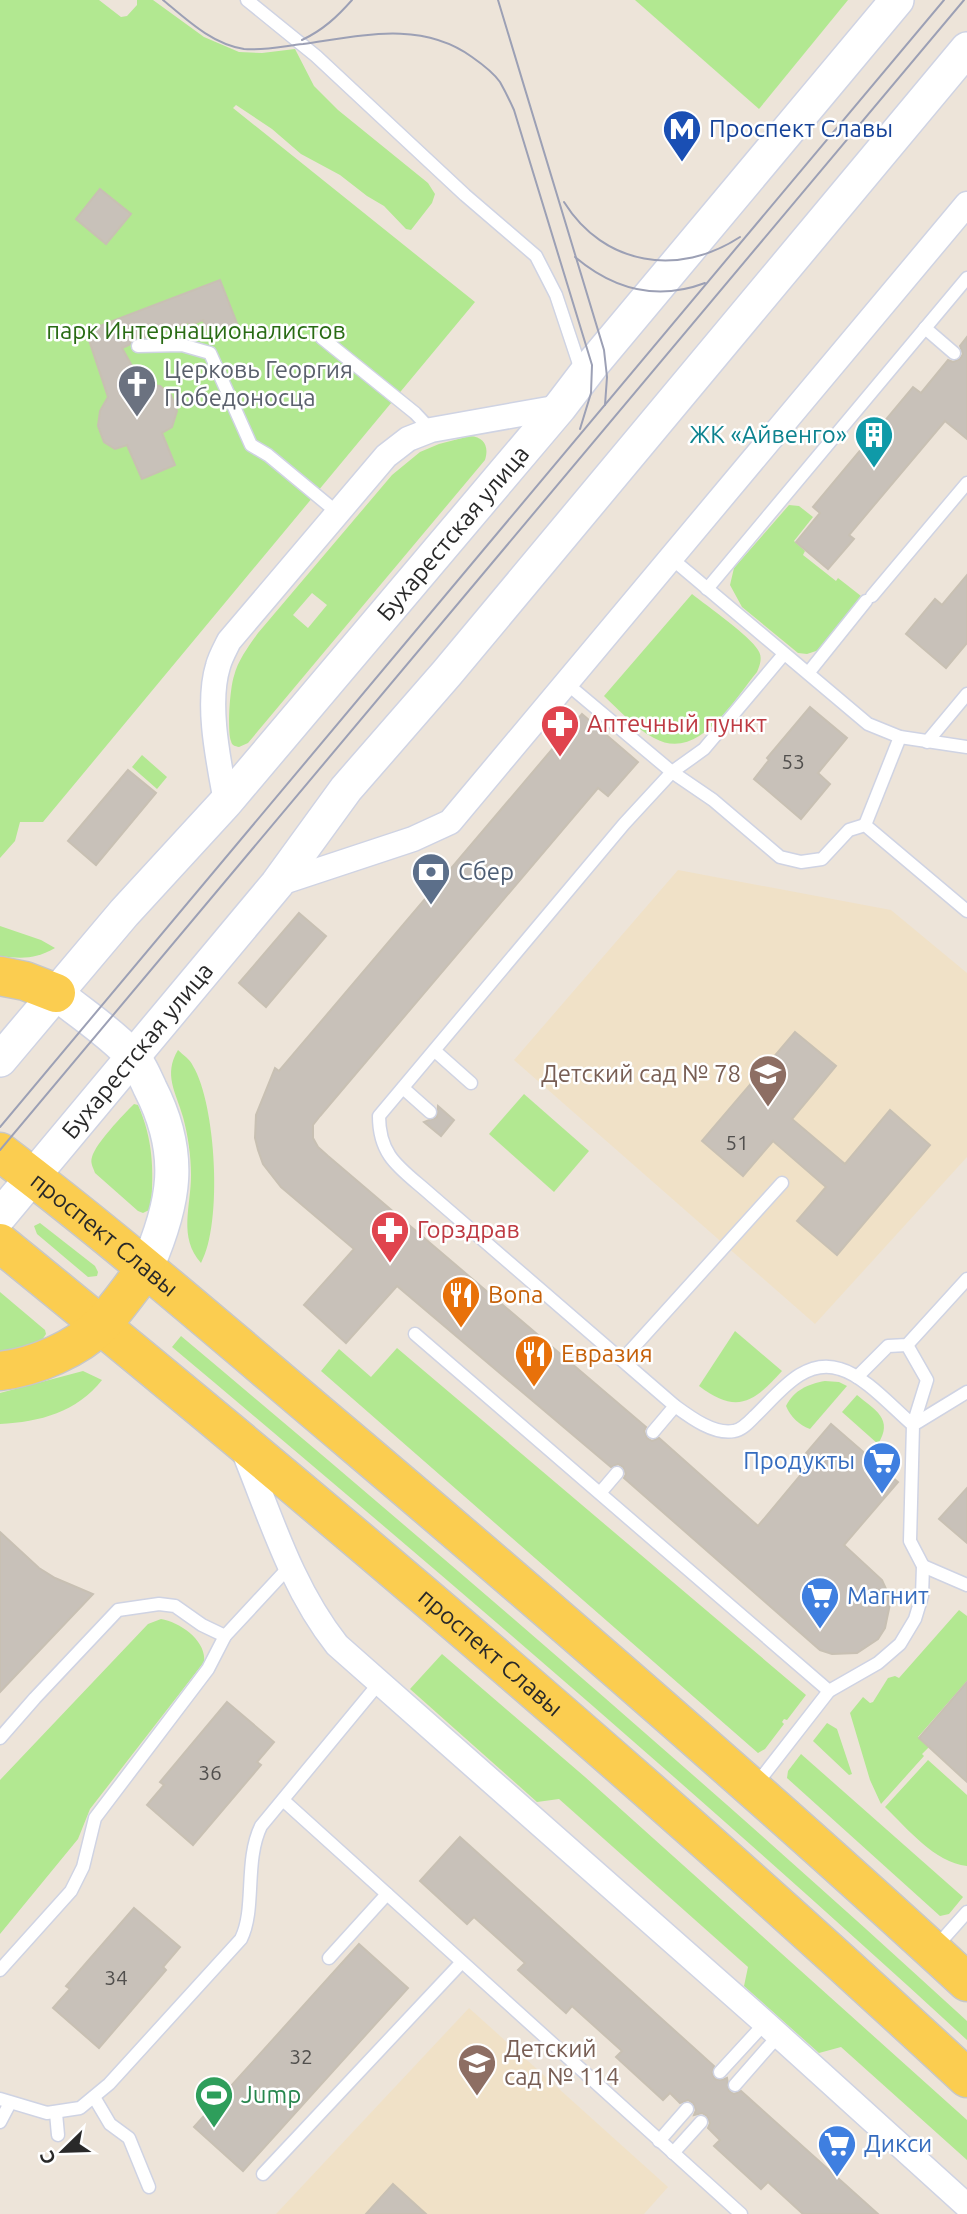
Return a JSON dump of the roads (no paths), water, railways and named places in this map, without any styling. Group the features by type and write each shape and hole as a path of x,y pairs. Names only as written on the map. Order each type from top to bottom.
{"main road":[{"name":"Бухарестская улица","path":"0,1060 124,913 226,802 560,407 897,0"},
{"name":"Бухарестская улица","path":"0,1216 276,884 346,789 447,673 967,49"},
{"path":"0,976 25,981 56,993 132,1056 161,1109 169,1140 173,1175 169,1207 146,1269 101,1325 74,1345 44,1360 0,1371"},
{"name":"проспект Славы","path":"0,1152 146,1269 548,1610 753,1789 967,1982"},
{"name":"проспект Славы","path":"0,1243 240,1440 678,1817 967,2078"}],"street":[{"path":"276,884 362,857 443,827 967,204"},
{"path":"226,802 215,745 213,708 217,667 229,641 386,456 408,439 431,430 560,407"},
{"path":"240,1440 290,1566 318,1621 337,1645 967,2206"}],"lane":[{"path":"247,0 316,56 465,195 536,256 556,295 583,377"},
{"path":"707,589 967,278"},
{"path":"955,292 967,302"},
{"path":"925,328 954,353"},
{"path":"322,338 415,413 431,430"},
{"path":"138,346 182,345 210,353 251,445 268,455 338,513"},
{"path":"808,672 967,483"},
{"path":"671,558 868,724 900,737 967,747"},
{"path":"784,654 704,749 672,772 586,869 379,1116 379,1133 384,1148 395,1163 675,1406 704,1424 719,1431 734,1432 746,1426 794,1378 803,1372 825,1367 840,1368 857,1377 913,1425"},
{"path":"566,683 672,772 713,800 780,858 801,862 822,859 849,830 865,825"},
{"path":"927,742 967,694"},
{"path":"865,825 900,737"},
{"path":"865,825 967,911"},
{"path":"435,1051 471,1083"},
{"path":"403,1088 430,1112"},
{"path":"623,1359 782,1184"},
{"path":"857,1377 888,1346 907,1345 967,1279"},
{"path":"415,1334 829,1690"},
{"path":"753,1789 829,1690 878,1663 900,1644 915,1619 922,1596 923,1566 910,1541 913,1425 927,1380 907,1345"},
{"path":"913,1425 967,1392"},
{"path":"653,1432 675,1406"},
{"path":"600,1493 617,1473"},
{"path":"0,1970 71,1891 83,1867 95,1818 208,1669 225,1636 290,1566"},
{"path":"923,1566 967,1585"},
{"path":"0,1738 34,1698 118,1610 159,1604 175,1606 202,1625 225,1636"},
{"path":"0,2122 5,2101 33,2110 56,2113 80,2108 120,2073 241,1939 246,1924 254,1839 261,1826 380,1682"},
{"path":"283,1800 741,2214"},
{"path":"329,1958 387,1894"},
{"path":"933,1951 967,1912"},
{"path":"264,2174 462,1962"},
{"path":"720,2072 772,2030"},
{"path":"734,2085 772,2030"},
{"path":"94,2097 110,2124 129,2138 149,2187"},
{"path":"659,2141 687,2109"},
{"path":"56,2113 58,2135"},
{"path":"673,2153 701,2122"}],"tram line":[{"path":"163,0 211,37 244,49 274,48 368,35 411,35 452,45 494,75 514,110 592,365 591,393 580,429"},
{"path":"302,40 329,23 352,0"},
{"path":"498,0 604,350 607,377 605,405"},
{"path":"0,1127 944,0"},
{"path":"0,1150 964,0"},
{"path":"564,202 581,224 600,240 621,252 644,258 668,260 692,257 717,250 740,237"},
{"path":"575,257 605,277 636,289 670,291 705,283"}],"place":[{"name":"Проспект Славы","path":"682,163"},
{"name":"Церковь Георгия Победоносца","path":"137,418"},
{"name":"ЖК «Айвенго»","path":"874,469"},
{"name":"Аптечный пункт","path":"560,758"},
{"name":"Сбер","path":"431,906"},
{"name":"Детский сад № 78","path":"768,1108"},
{"name":"Горздрав","path":"390,1264"},
{"name":"Bona","path":"461,1329"},
{"name":"Евразия","path":"534,1388"},
{"name":"Продукты","path":"882,1495"},
{"name":"Магнит","path":"820,1630"},
{"name":"Детский сад № 114","path":"477,2097"},
{"name":"Jump","path":"214,2129"},
{"name":"Дикси","path":"837,2178"}],"park label":[{"name":"парк Интернационалистов","path":"196,331"}]}
